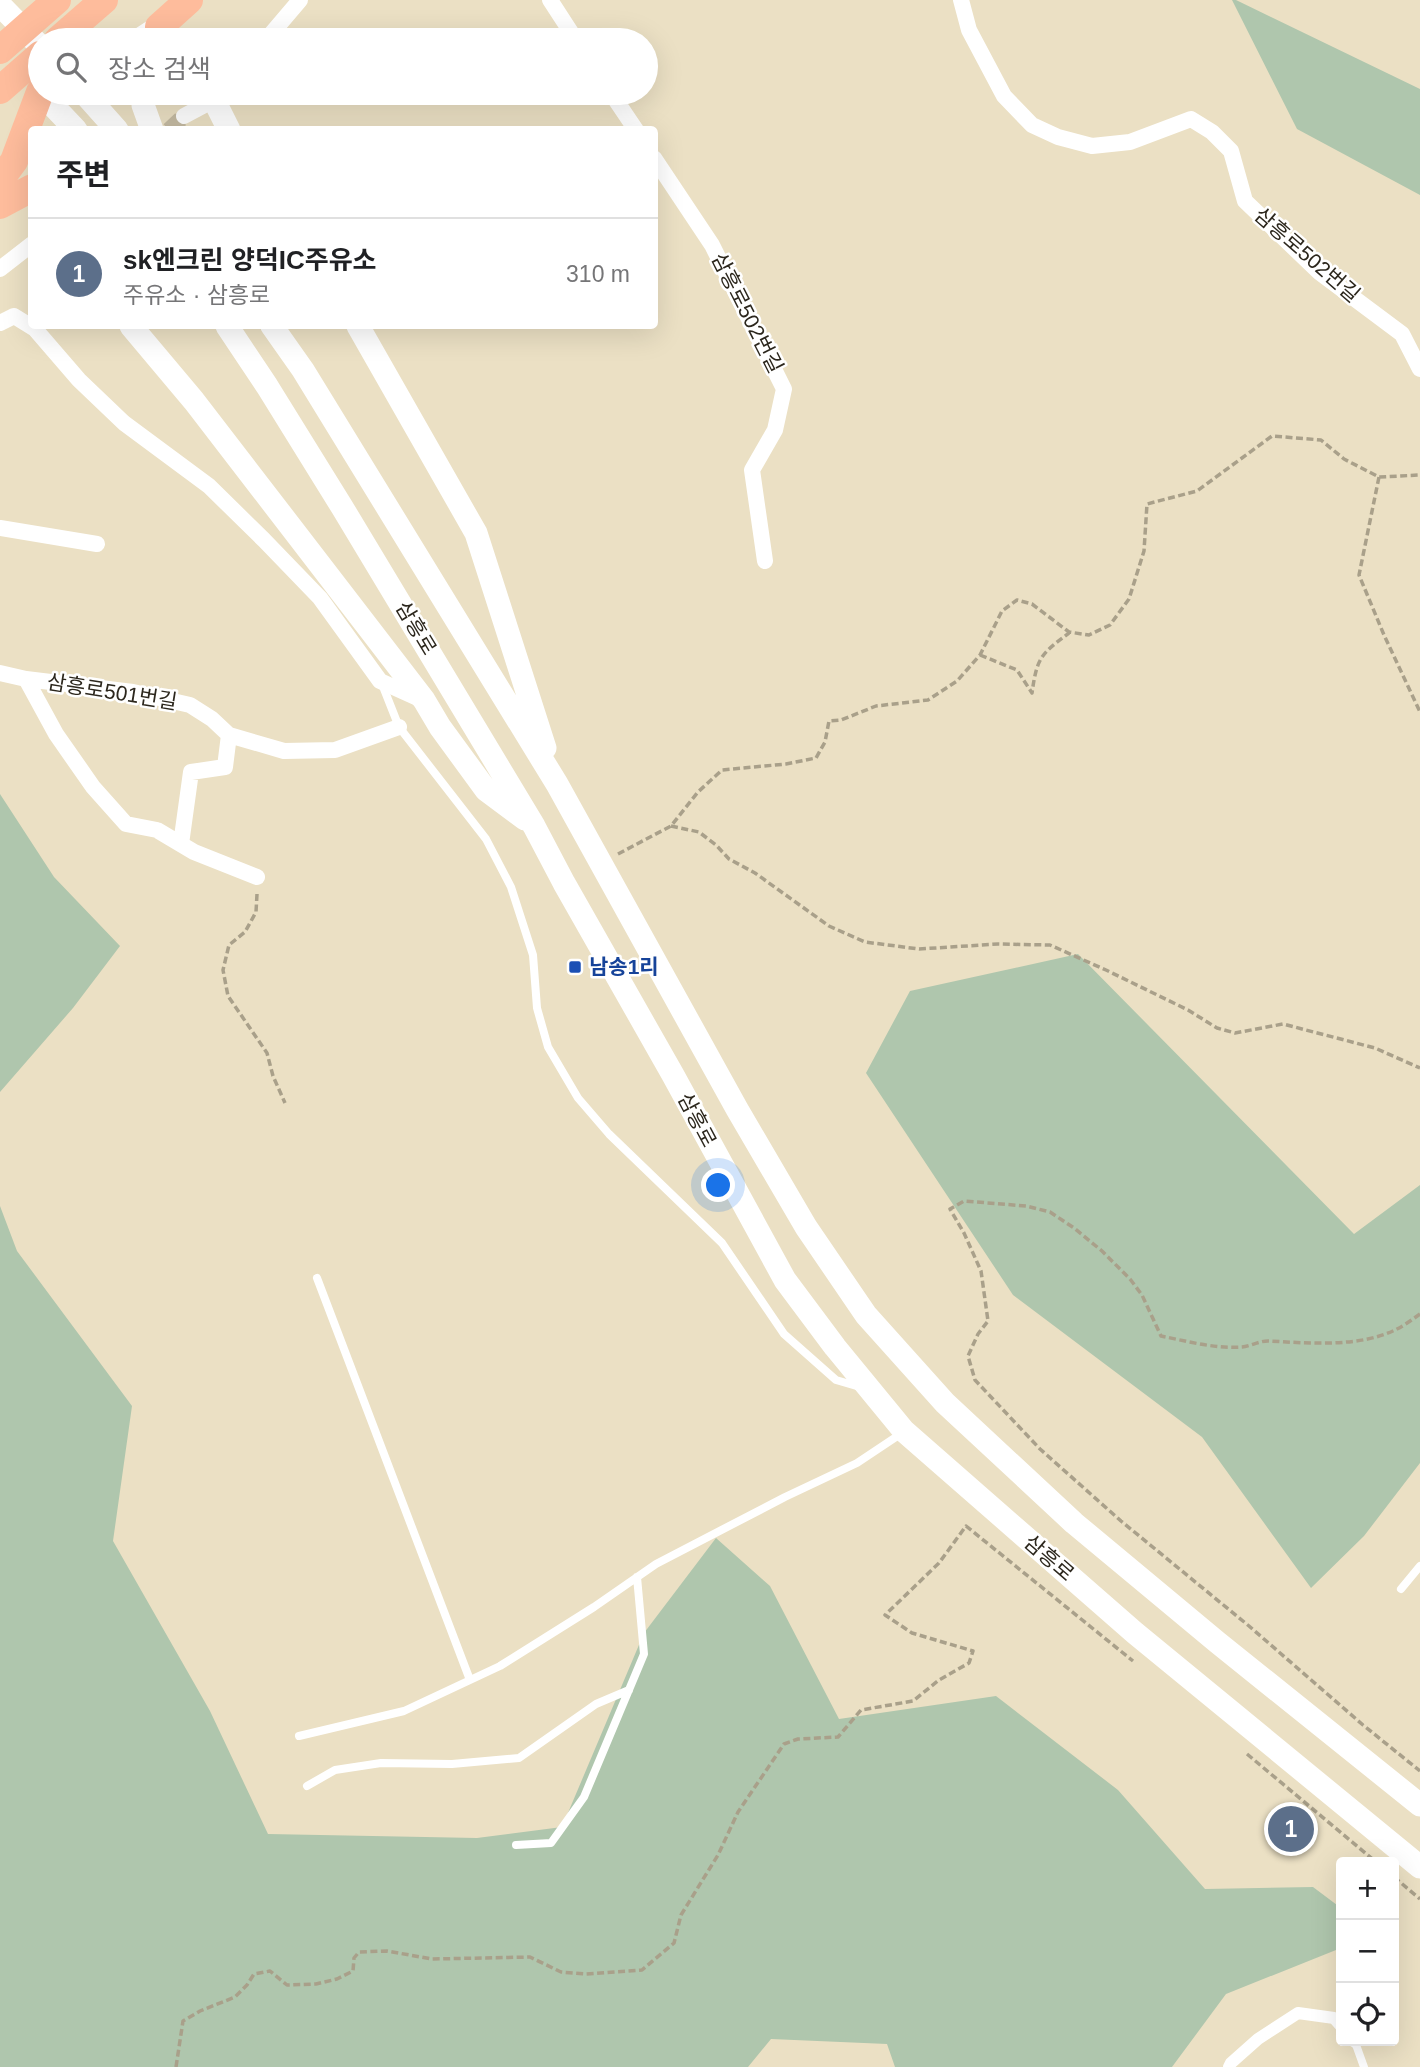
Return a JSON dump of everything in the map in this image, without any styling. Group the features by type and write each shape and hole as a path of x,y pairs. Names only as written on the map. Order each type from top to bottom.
{"highway":[{"path":"0,50 57,0"},
{"path":"72,28 104,0"},
{"path":"159,28 189,0"},
{"path":"0,90 28,66"},
{"path":"0,180 13,161 35,105"},
{"path":"0,205 28,190"}],"main road":[{"path":"2,7 28,34"},
{"path":"0,44 28,78"},
{"path":"52,105 72,126"},
{"path":"95,105 113,126"},
{"path":"143,105 151,126"},
{"path":"221,105 228,126"},
{"path":"134,329 194,401 424,700 485,790 534,826"},
{"name":"삼흥로","path":"229,329 342,506 534,826 785,1280 869,1390 904,1431 1135,1633 1420,1867"},
{"name":"삼흥로","path":"274,329 303,370 556,784 737,1109 806,1227 866,1315 945,1403 1074,1523 1420,1805"},
{"path":"360,329 476,533 556,784"}],"street":[{"path":"276,28 300,0"},
{"path":"550,0 568,28"},
{"name":"삼흥로502번길","path":"961,0 970,30 1004,96 1032,125 1058,137 1091,146 1130,142 1191,119 1212,132 1231,151 1245,201 1319,272 1402,334 1420,369"},
{"path":"184,116 203,105"},
{"path":"619,105 633,126"},
{"name":"삼흥로502번길","path":"658,164 712,245 785,389 775,430 752,470 765,561"},
{"path":"0,269 28,247"},
{"path":"0,323 13,316 28,325"},
{"path":"35,329 79,380 124,423 209,486 320,598 380,681 424,700"},
{"path":"0,528 97,544"},
{"name":"삼흥로501번길","path":"0,673 26,680 133,692 190,705 212,719 229,735 284,751 335,750 399,727"},
{"name":"삼흥로501번길","path":"26,680 56,734 93,787 126,824 157,830 194,852 257,877"},
{"path":"181,844 191,772 225,767 229,735"},
{"path":"1229,2067 1258,2039 1298,2013 1336,2020"}],"lane":[{"path":"380,681 399,727 486,839 511,887 533,955 537,1008 548,1047 578,1098 609,1134 722,1243 784,1334 836,1380 869,1390"},
{"path":"317,1278 470,1680"},
{"path":"299,1736 404,1711 500,1666 656,1564 857,1463 904,1431"},
{"path":"1401,1589 1420,1566"},
{"path":"516,1845 551,1843 584,1797 644,1654 637,1577"},
{"path":"307,1786 335,1770 382,1763 452,1764 519,1758 596,1703 629,1690"},
{"path":"1357,2046 1364,2067"}],"path":[{"path":"600,863 671,826 698,792 722,770 786,764 816,758 825,742 829,721 841,720 876,706 928,700 957,681 980,655 1002,611 1017,600 1032,604 1069,632 1089,635 1110,625 1129,599 1144,551 1147,504 1197,491 1272,436 1321,440 1344,459 1379,477 1420,475"},
{"path":"1379,477 1359,575 1420,712"},
{"path":"980,655 1017,670 1032,693 1035,667 1045,652 1069,632"},
{"path":"671,826 699,832 729,859 755,873 829,926 865,942 919,949 998,944 1050,945 1188,1010 1217,1028 1235,1033 1283,1024 1375,1048 1420,1068"},
{"path":"257,877 256,912 245,932 229,945 223,970 228,996 267,1054 285,1104"},
{"path":"1420,1314 1397,1329 1368,1339 1294,1344 1264,1341 1242,1347 1201,1344 1161,1336 1142,1294 1130,1279 1102,1251 1050,1212 1026,1206 964,1201 950,1209 981,1271 988,1321 978,1334 968,1356 975,1380 1040,1449 1121,1521 1420,1771"},
{"path":"176,2067 183,2021 235,1997 254,1974 270,1971 287,1985 316,1984 337,1979 353,1971 354,1958 359,1952 387,1951 432,1959 530,1957 561,1972 585,1974 642,1970 674,1943 681,1915 718,1855 738,1812 785,1744 798,1739 838,1737 861,1710 913,1701 939,1680 969,1662 973,1651 912,1633 885,1615 939,1563 966,1526 1134,1661"},
{"path":"1239,1747 1370,1857"},
{"path":"1399,1881 1420,1899"}],"green space":[{"path":"1232,0 1420,89 1420,195 1297,129"},
{"path":"0,794 54,877 120,946 73,1008 0,1092"},
{"path":"1078,954 1354,1234 1420,1185 1420,1463 1364,1536 1311,1588 1202,1437 1013,1295 866,1073 910,991"},
{"path":"0,1206 17,1251 132,1406 113,1541 210,1711 268,1834 477,1838 562,1827 644,1633 716,1538 770,1586 839,1719 996,1696 1118,1790 1205,1889 1313,1887 1336,1904 1336,1950 1226,1994 1172,2067 895,2067 887,2044 771,2039 748,2067 0,2067"}],"tunnel":[{"path":"173,126 184,116"}],"place":[{"name":"남송1리","path":"575,967"},
{"name":"sk엔크린 양덕IC주유소","path":"1291,1829"}]}
